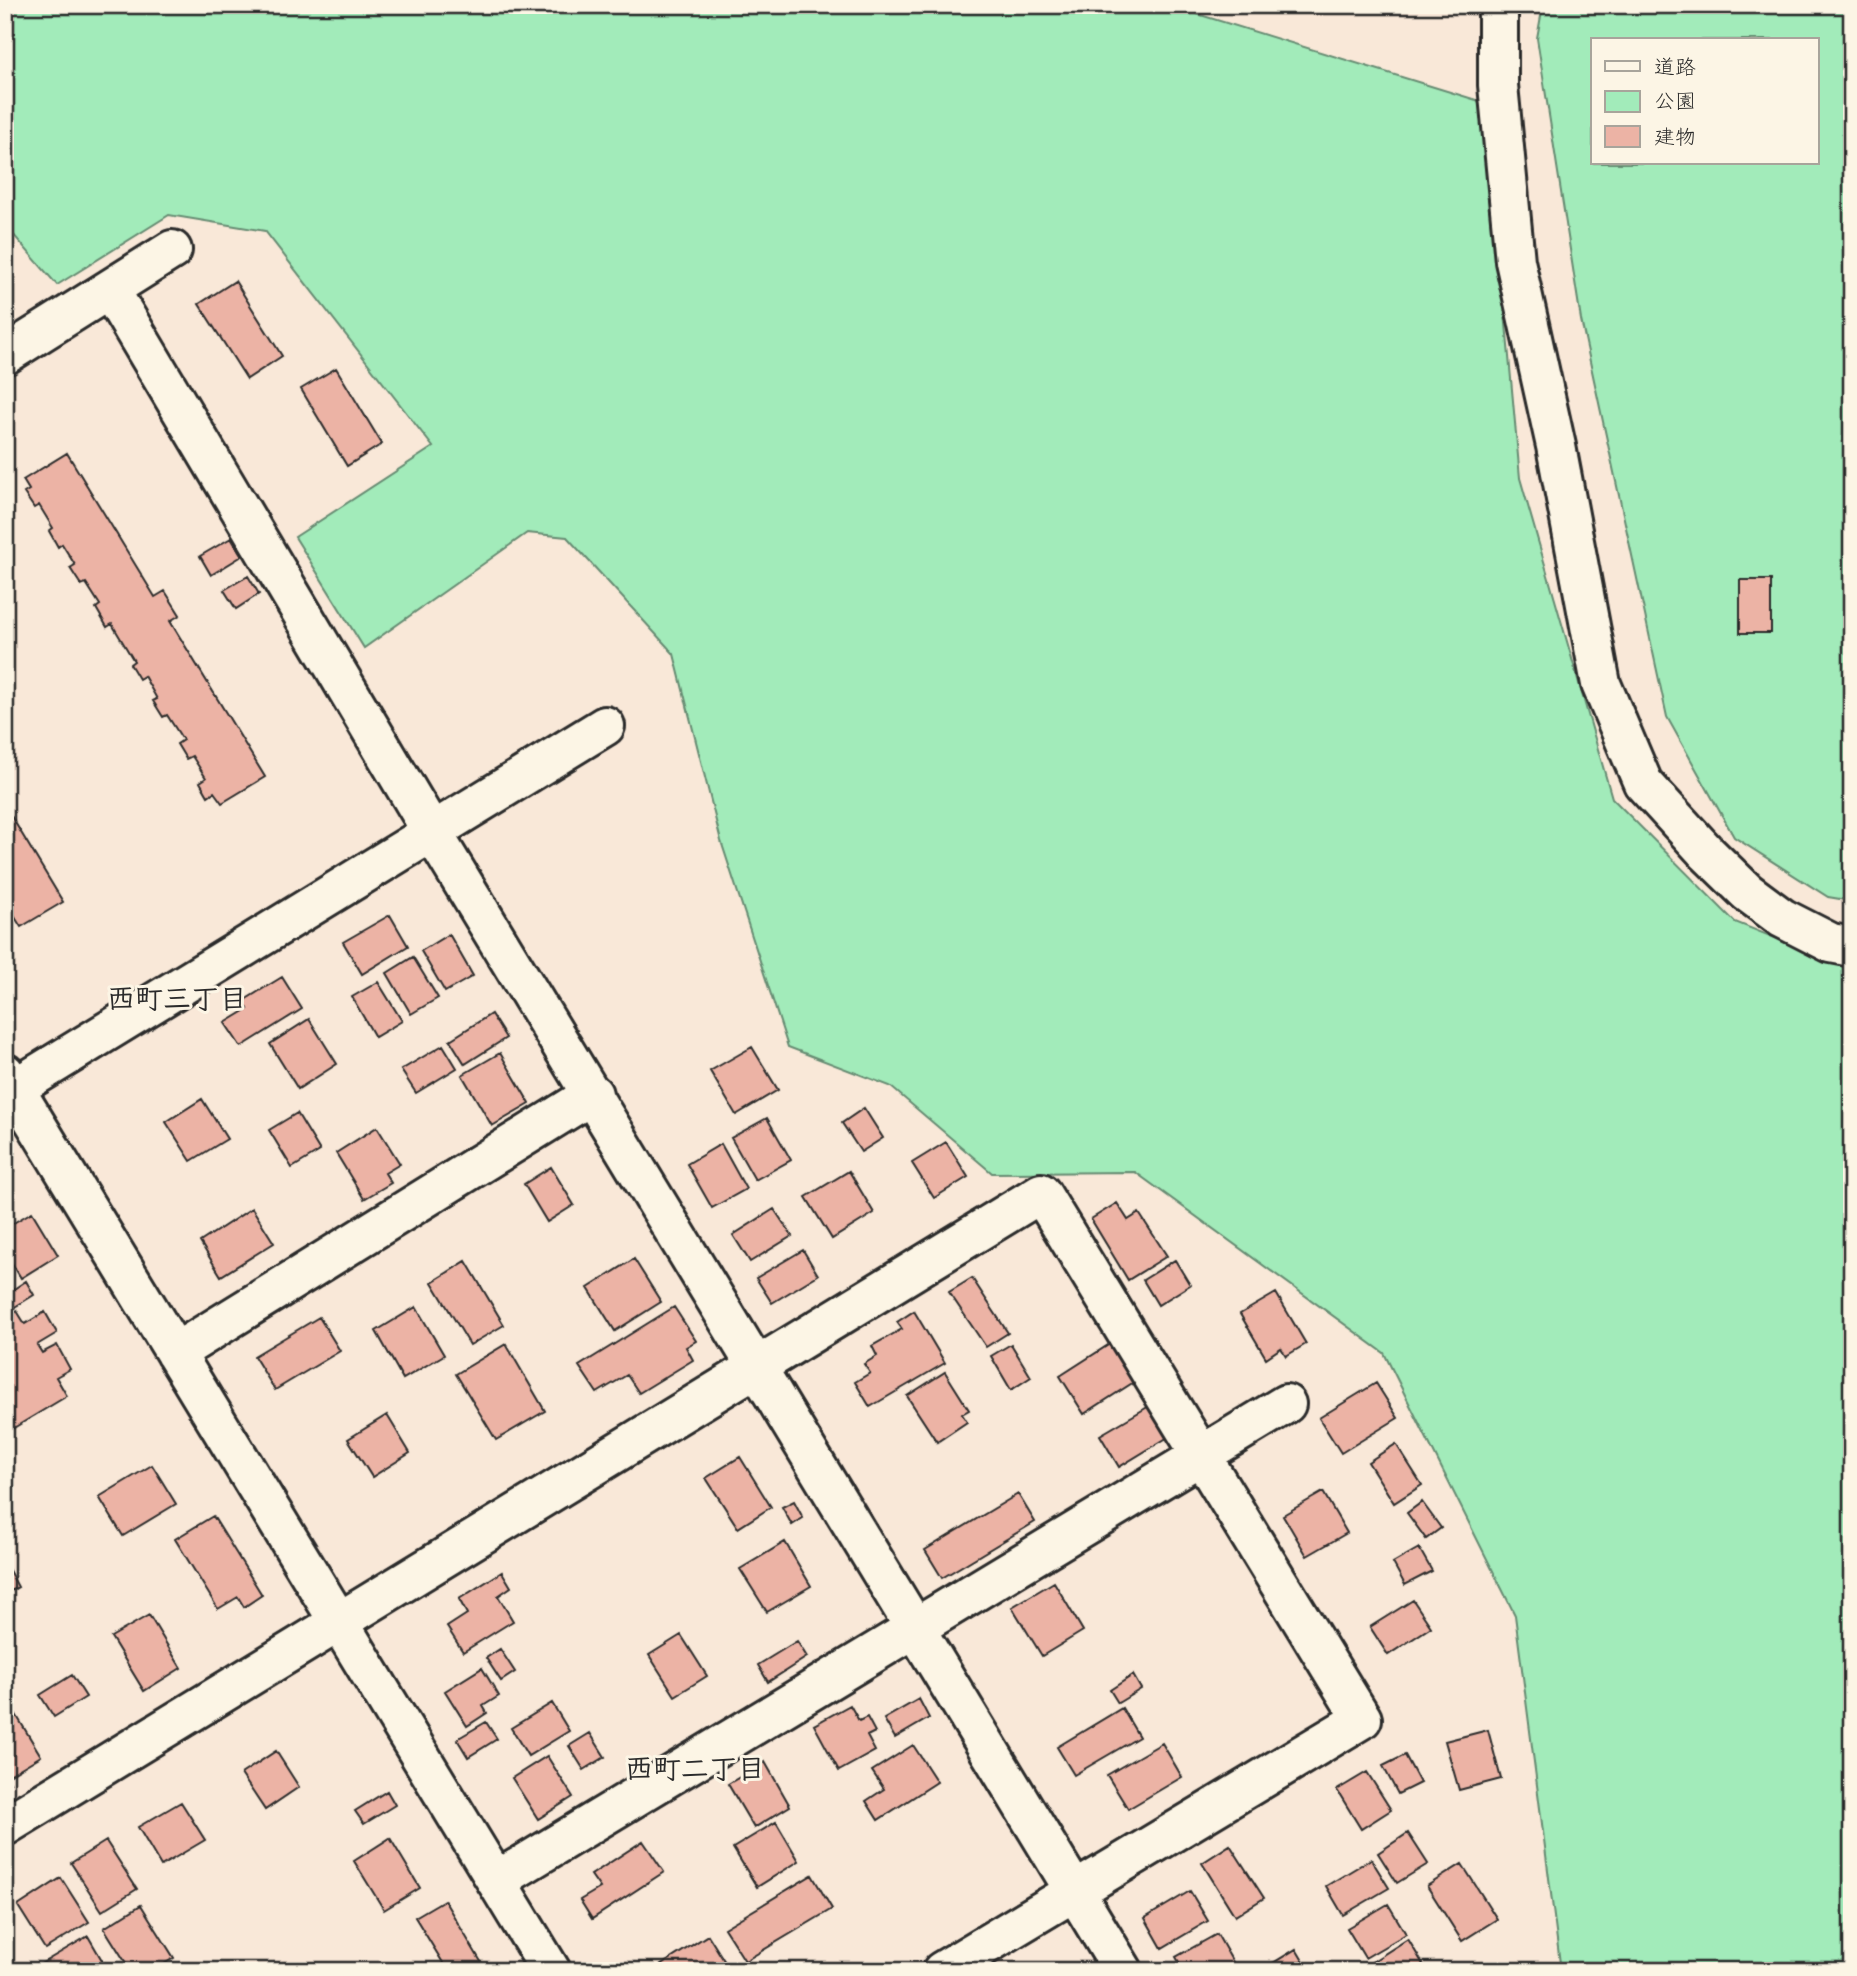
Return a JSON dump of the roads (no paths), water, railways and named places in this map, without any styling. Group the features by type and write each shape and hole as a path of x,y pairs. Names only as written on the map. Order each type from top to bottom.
{"street":[{"path":"1498,5 1498,85 1515,261 1556,446 1601,684 1643,783 1707,853 1747,892 1782,918 1831,943 1852,947"},
{"path":"5,355 172,250"},
{"path":"110,290 432,832 1123,1971"},
{"path":"551,1971 10,1081 432,832 605,726"},
{"path":"175,1353 593,1094"},
{"path":"5,1826 1041,1193 1362,1719 942,1971"},
{"path":"496,1881 1286,1404"}],"district":[{"name":"西町三丁目","path":"177,999"},
{"name":"西町二丁目","path":"695,1769"}]}
